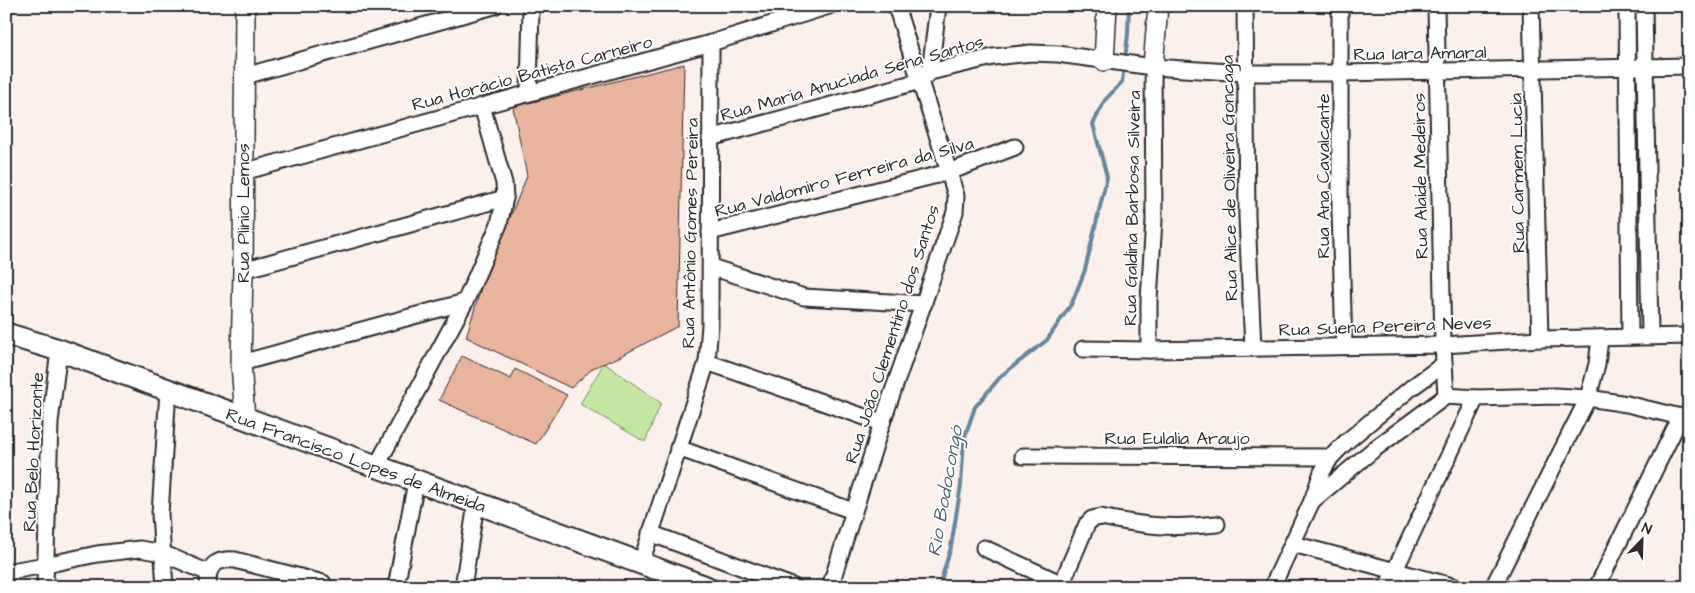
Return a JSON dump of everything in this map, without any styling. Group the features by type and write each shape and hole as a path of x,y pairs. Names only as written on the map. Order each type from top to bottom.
{"main road":[{"name":"Rua Francisco Lopes de Almeida","path":"6,334 59,350 703,586"}],"street":[{"name":"Rua Plinio Lemos","path":"245,6 241,363 245,419"},
{"path":"244,76 494,6"},
{"path":"529,92 531,6"},
{"name":"Rua Horácio Batista Carneiro","path":"243,172 710,43 829,6"},
{"name":"Rua João Clementino dos Santos","path":"830,587 882,423 956,212 956,196 925,76 896,6"},
{"path":"925,76 938,6"},
{"path":"1107,6 1107,62"},
{"path":"1146,67 1158,6"},
{"name":"Rua Alice de Oliveira Goncaga","path":"1245,6 1247,217 1253,348"},
{"name":"Rua Ana Cavalcante","path":"1340,6 1340,211 1344,346"},
{"name":"Rua Alaíde Medeiros","path":"1436,6 1443,345 1446,396"},
{"name":"Rua Carmem Lucia","path":"1531,6 1540,338"},
{"path":"1627,6 1630,337"},
{"path":"1644,6 1650,336"},
{"name":"Rua Antônio Gomes Pereira","path":"641,563 707,362 711,266 710,43"},
{"name":"Rua Maria Anuciada Sena Santos","path":"710,138 992,57 1017,54 1058,54 1146,67"},
{"name":"Rua Iara Amaral","path":"1146,67 1245,73 1341,73 1689,66"},
{"name":"Rua Galdina Barbosa Silveira","path":"1146,67 1154,220 1149,350"},
{"path":"376,467 465,302 499,224 505,198 504,182 482,106"},
{"name":"Rua Valdomiro Ferreira da Silva","path":"710,232 949,172 1015,147"},
{"path":"243,270 505,198"},
{"path":"711,266 804,297 924,304"},
{"path":"241,363 465,302"},
{"name":"Rua Suena Pereira Neves","path":"1082,349 1149,350 1443,345 1540,338 1689,336"},
{"path":"1493,587 1588,398 1598,364 1600,338"},
{"name":"Rua Belo Horizonte","path":"45,587 50,422 59,350"},
{"path":"707,362 882,423"},
{"path":"1272,587 1312,501 1322,472 1331,457 1346,442 1411,388 1444,364"},
{"path":"165,587 160,514 168,390"},
{"path":"1312,501 1373,450 1446,396 1476,398 1554,396 1588,398 1627,404 1685,418 1597,587"},
{"path":"1387,587 1476,398"},
{"path":"678,448 853,511"},
{"name":"Rua Eulalia Araujo","path":"1023,456 1331,457"},
{"path":"396,587 416,482"},
{"path":"463,587 476,504"},
{"path":"984,548 1066,585 1088,524 1092,520 1101,517 1168,527 1194,527 1217,524"},
{"path":"650,533 794,587"},
{"path":"1293,544 1456,587"},
{"path":"6,572 118,550 140,549 162,553 209,580 217,562 225,559 323,583"}],"green space":[{"path":"604,363 661,403 645,442 580,404"}],"building":[{"path":"684,64 678,326 619,357 593,368 571,388 466,337 481,288 527,176 513,107"},
{"path":"462,356 511,379 515,369 567,395 536,444 439,400"}],"waterway":[{"name":"Rio Bodocongó","path":"1125,59 1129,6"},
{"name":"Rio Bodocongó","path":"939,587 951,547 961,485 964,439 975,407 1002,375 1047,340 1072,303 1085,270 1107,177 1093,124 1105,100 1122,82 1124,66"}]}
